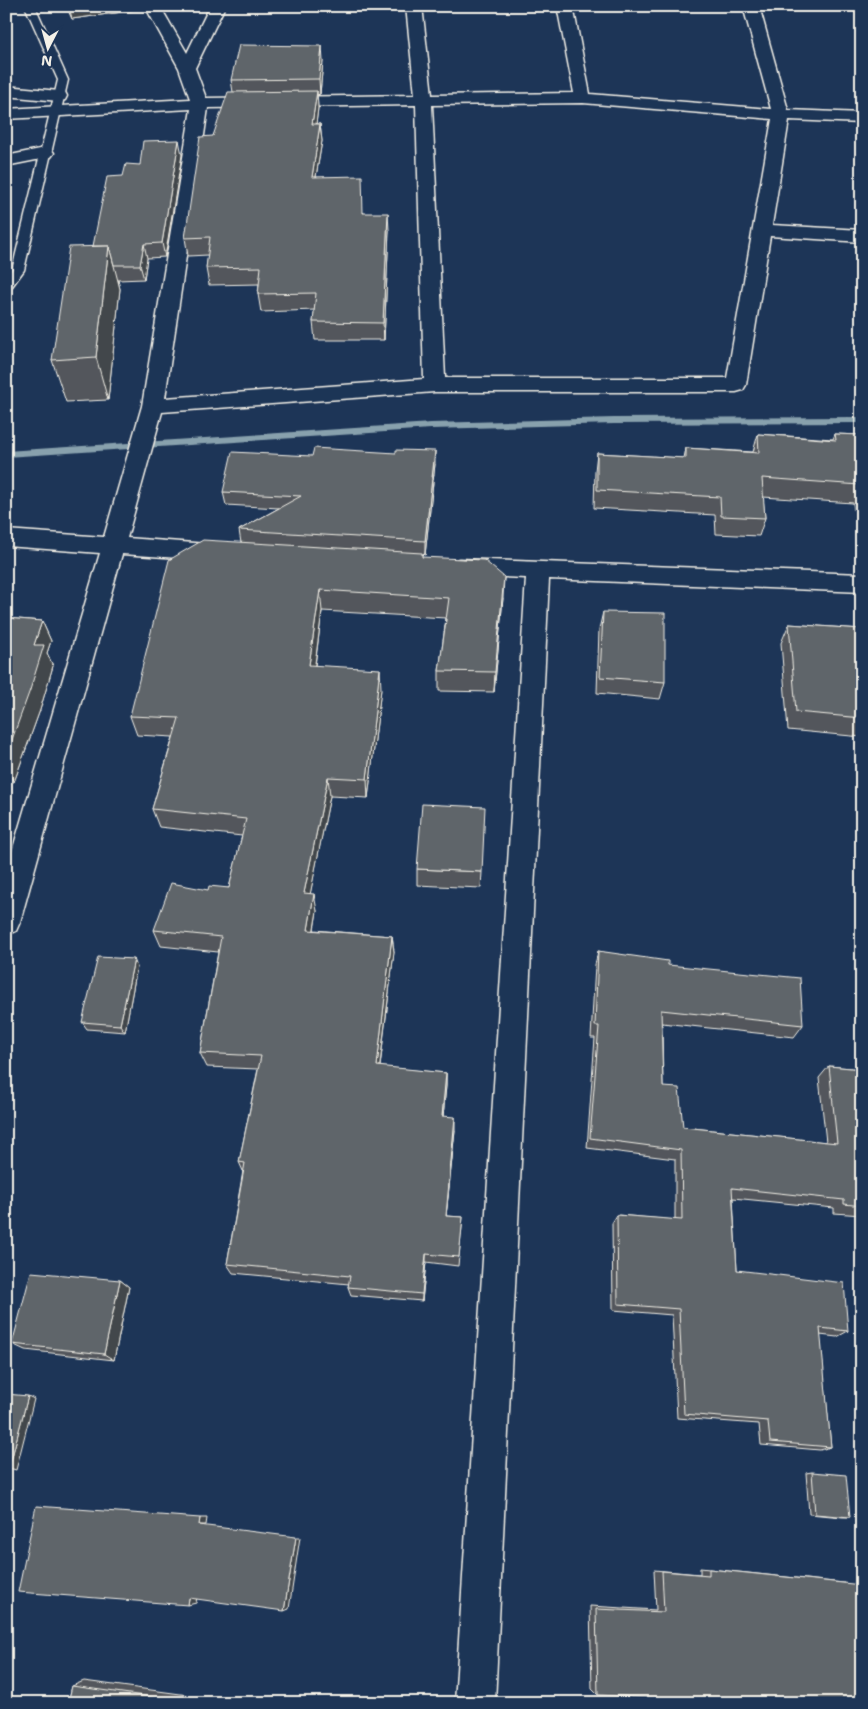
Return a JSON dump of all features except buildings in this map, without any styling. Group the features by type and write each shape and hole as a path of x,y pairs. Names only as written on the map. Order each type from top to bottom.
{"street":[{"path":"6,922 153,406 200,104 187,68 152,6"},
{"path":"187,68 218,6"},
{"path":"414,6 424,101 435,385"},
{"path":"565,6 583,98"},
{"path":"153,406 435,385 736,385 781,115 751,6"},
{"path":"6,91 57,103"},
{"path":"6,114 57,103 200,104 583,98 781,115 862,118"},
{"path":"6,161 45,153"},
{"path":"762,230 862,236"},
{"path":"6,538 242,554"},
{"path":"439,566 538,572 862,583"},
{"path":"475,1703 538,572"}],"lane":[{"path":"6,286 18,270 63,80 30,6"}],"waterway":[{"path":"6,454 431,426 614,421 862,420"}]}
